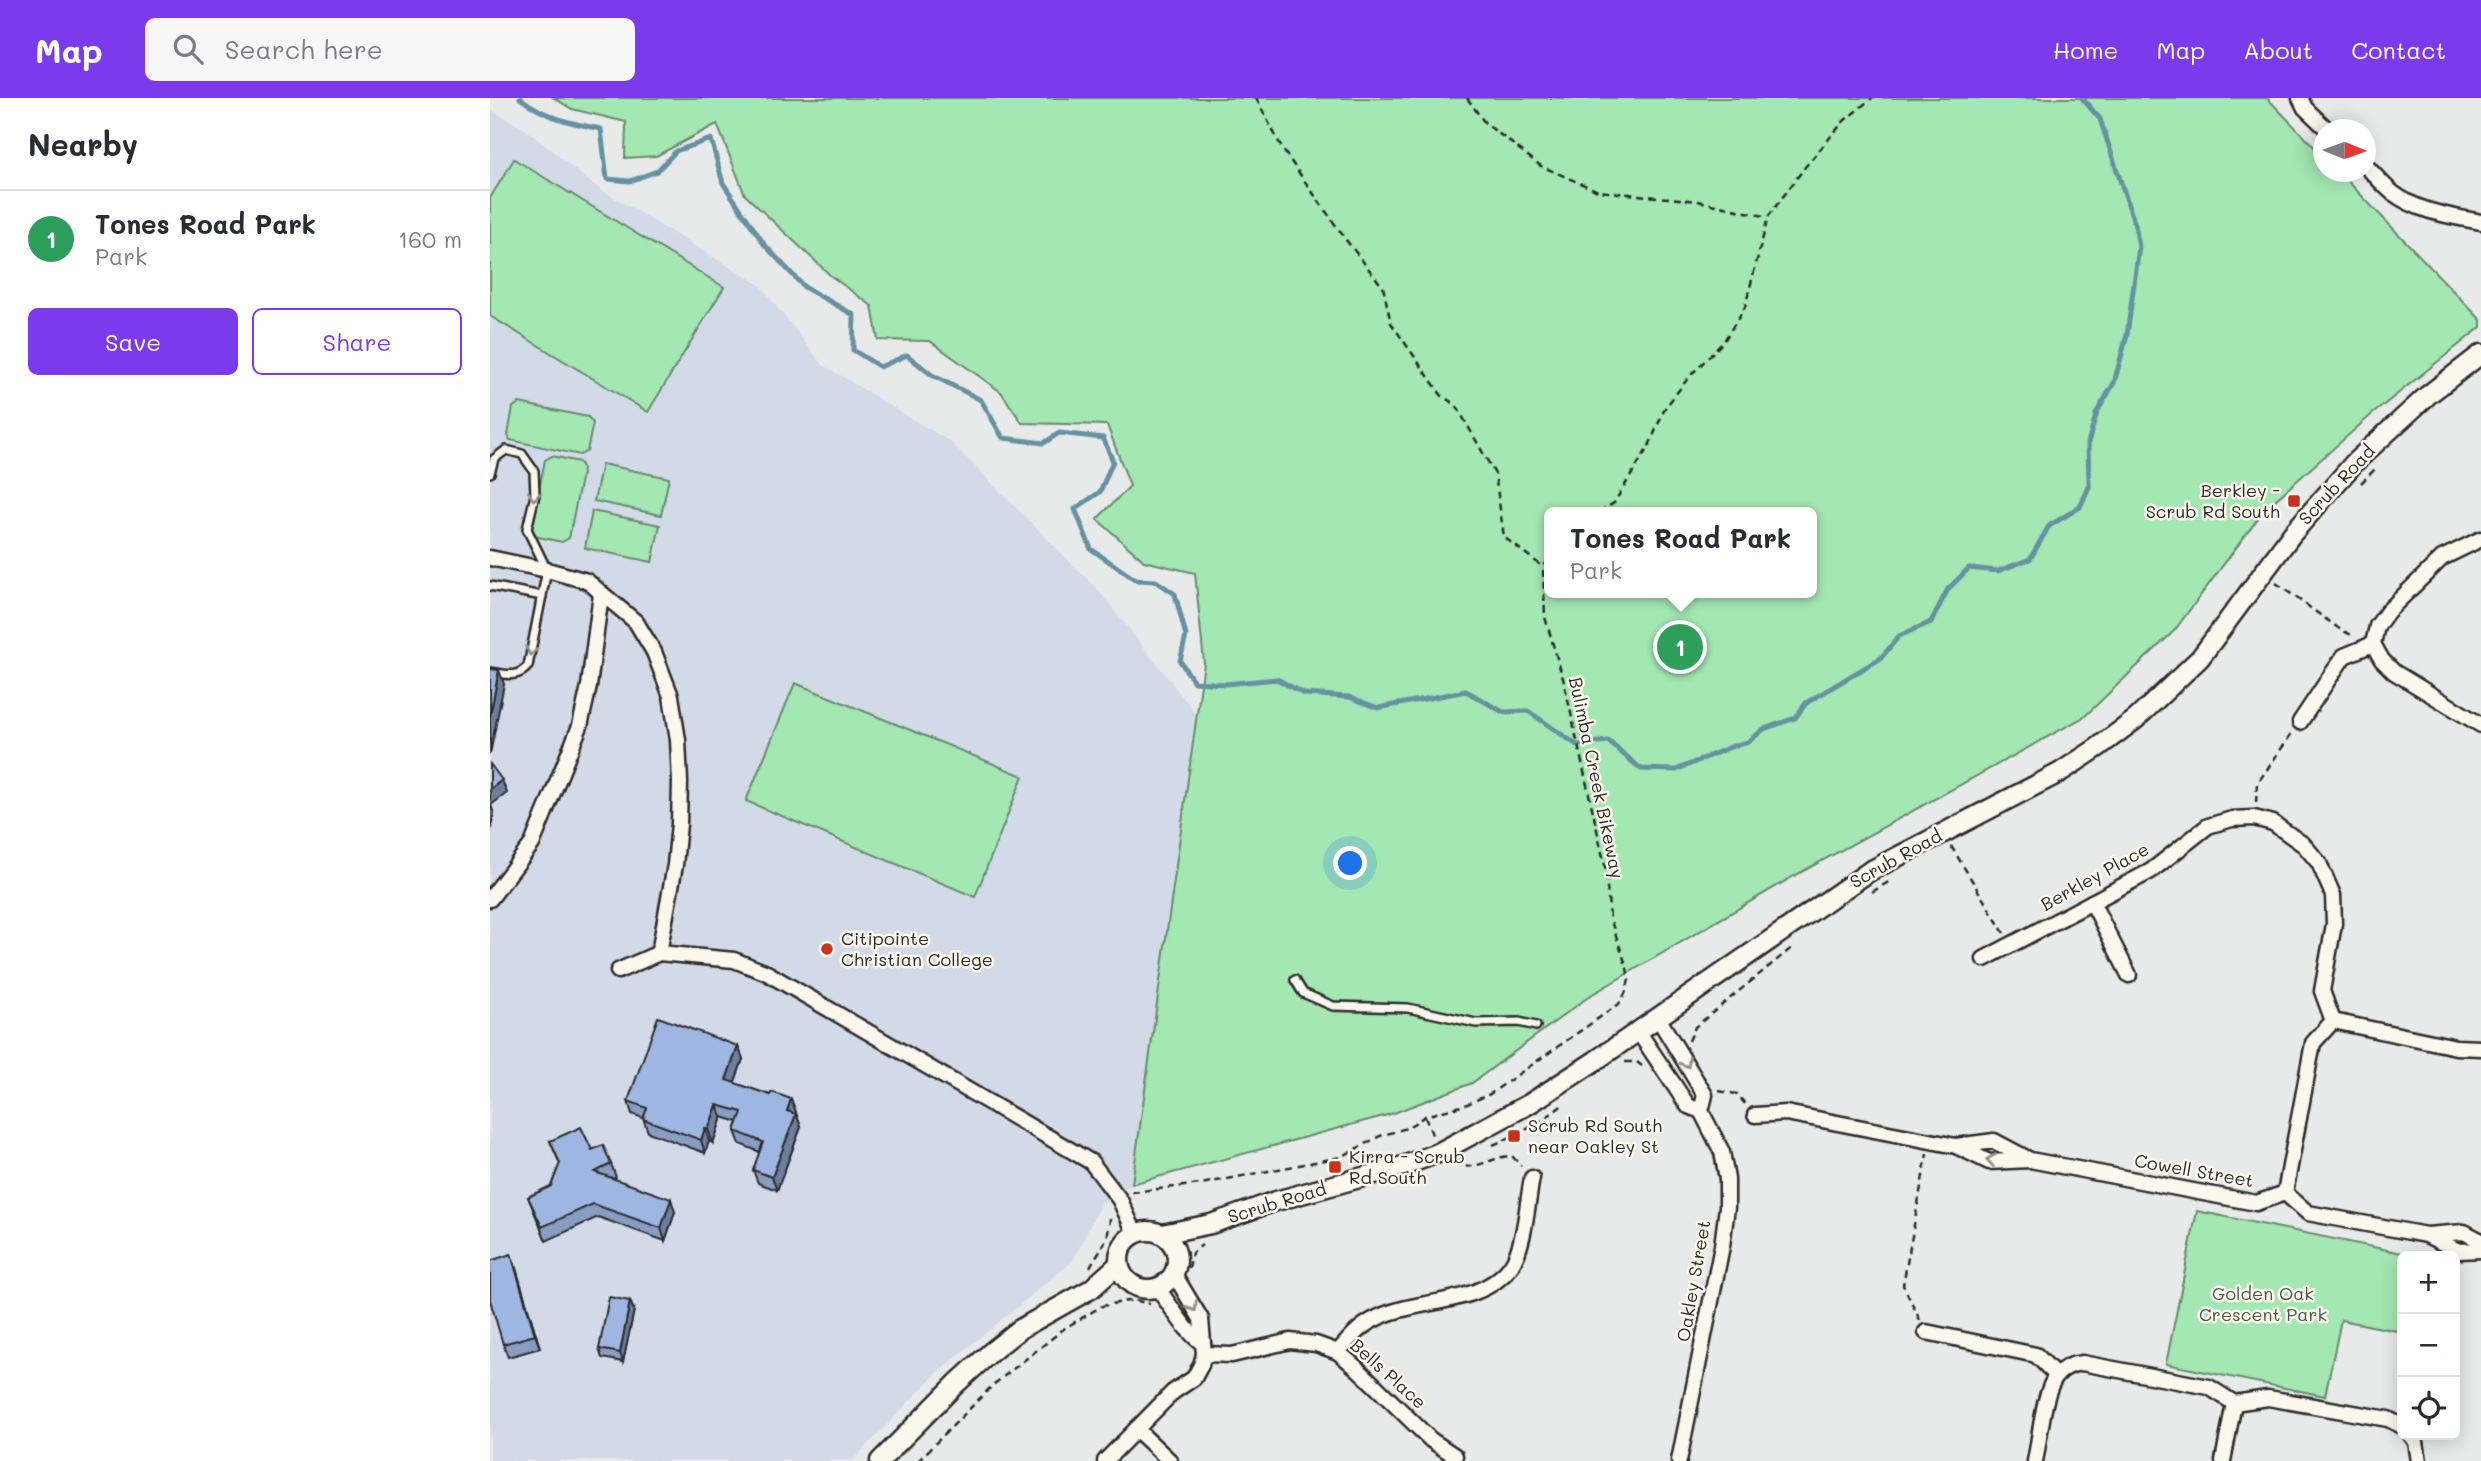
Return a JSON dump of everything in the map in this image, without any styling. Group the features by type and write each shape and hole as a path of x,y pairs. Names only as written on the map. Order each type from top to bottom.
{"street":[{"path":"2300,98 2305,108 2316,119"},
{"path":"2376,176 2394,193 2414,205 2442,215 2481,222"},
{"name":"Scrub Road","path":"1162,1234 1211,1224 1276,1201 1403,1166 1438,1153 1529,1104 1870,871 2059,773 2136,719 2200,658 2292,534 2356,462 2409,412 2481,354"},
{"path":"2481,539 2442,558 2388,611 2377,626 2373,644 2382,660 2394,671 2481,724"},
{"path":"490,558 587,581 636,622 654,652 671,696 677,729 680,782 680,824 659,953"},
{"path":"490,899 532,844 580,726 589,687 601,594"},
{"path":"2300,722 2344,656 2373,644"},
{"name":"Berkley Place","path":"1984,959 2151,871 2207,826 2232,818 2254,818"},
{"path":"2254,818 2273,823 2304,845 2319,863 2333,895 2334,924 2322,991 2333,1021"},
{"path":"2092,902 2129,975"},
{"path":"618,971 659,953 734,961 767,973 1084,1158 1120,1200 1135,1233"},
{"path":"1658,1018 1705,1095 1701,1111"},
{"path":"2333,1021 2456,1047 2481,1048"},
{"path":"2333,1021 2313,1043 2286,1193 2308,1213 2426,1236 2459,1251 2481,1250"},
{"name":"Oakley Street","path":"1638,1031 1688,1106 1701,1111 1722,1152 1727,1179 1722,1246 1679,1461"},
{"name":"Cowell Street","path":"1755,1115 1786,1113 1955,1146 1989,1162 2029,1160 2256,1203 2286,1193"},
{"name":"Cowell Street","path":"1955,1146 1994,1141 2029,1160"},
{"path":"1338,1352 1356,1332 1374,1320 1398,1311 1478,1292 1498,1280 1512,1265 1520,1244 1532,1178"},
{"name":"Scrub Road","path":"1177,1253 1211,1224"},
{"path":"1097,1286 1131,1284 1144,1289 1167,1282 1174,1274 1177,1253 1174,1245 1162,1234 1152,1230 1135,1233 1123,1244 1119,1253 1119,1264 1123,1275 1131,1284"},
{"path":"2426,1236 2464,1233 2481,1241"},
{"path":"880,1461 957,1383 1020,1329 1097,1286 1119,1264"},
{"path":"1105,1461 1173,1392 1194,1378 1201,1365 1201,1319 1174,1274"},
{"path":"1157,1287 1186,1331 1203,1349"},
{"path":"1926,1332 2036,1355 2056,1376"},
{"name":"Bells Place","path":"1203,1349 1232,1354 1290,1341 1316,1344 1338,1352 1431,1440 1455,1456"},
{"path":"2035,1461 2048,1394 2056,1376 2070,1365 2082,1363 2209,1387 2234,1403 2268,1398 2388,1419 2397,1424"},
{"path":"2223,1461 2234,1403"},
{"path":"1136,1429 1170,1461"},
{"path":"2415,1440 2418,1461"}],"lane":[{"path":"490,473 494,459 506,450 523,454 534,471 535,495 527,530 547,570 528,666 522,673 513,676 490,671"},
{"path":"490,586 542,596"},
{"path":"1295,981 1303,993 1333,1006 1408,1008 1475,1023 1520,1022 1536,1026"}],"path":[{"path":"1256,98 1283,150 1346,240 1383,287 1391,323 1442,396 1456,405 1495,474 1504,537 1543,567"},
{"path":"1466,98 1485,123 1541,166 1598,191 1698,201 1768,217"},
{"path":"1608,507 1615,503 1649,446 1665,408 1689,377 1724,341 1745,307 1768,217 1844,121 1872,98"},
{"name":"Bulimba Creek Bikeway","path":"1543,567 1544,592"},
{"path":"2276,583 2341,630 2373,644"},
{"name":"Bulimba Creek Bikeway","path":"1120,1200 1131,1192 1201,1184 1341,1157 1370,1141 1407,1128 1425,1116 1465,1105 1490,1094 1619,1004 1629,979 1627,968 1610,918 1605,866 1569,703 1545,617 1544,598"},
{"path":"2254,818 2257,784 2300,722"},
{"path":"1951,846 2011,945"},
{"path":"1705,1095 1714,1090 1737,1094 1755,1115"},
{"path":"1926,1332 1903,1285 1929,1140"},
{"path":"1457,1160 1461,1166 1471,1168 1502,1156 1512,1156 1532,1178"},
{"path":"1109,1304 1097,1286 1089,1266 1107,1240 1111,1221 1109,1207 1120,1200"}],"shaded area":[{"name":"Citipointe Christian College","path":"490,109 525,129 595,186 760,285 823,365 952,443 1099,591 1197,715 1132,1184 1101,1203 1073,1261 936,1374 852,1461 490,1461"}],"green space":[{"path":"554,98 2267,98 2313,146 2313,182 2349,182 2481,320 2481,327 2370,416 2265,509 2174,631 2084,717 1794,876 1591,995 1472,1083 1391,1114 1132,1184 1204,663 1195,573 1144,561 1097,519 1130,486 1107,425 1022,423 1001,392 930,341 878,340 872,306 831,276 745,195 717,124 656,156 625,158 626,122 572,109"},
{"path":"514,159 724,287 648,412 490,316 490,198"},
{"path":"519,403 588,417 593,423 587,451 580,455 510,440 508,435 513,407"},
{"path":"552,456 579,462 583,469 569,538 562,542 534,536 531,530 545,460"},
{"path":"602,464 669,478 661,515 594,501"},
{"path":"592,511 660,525 652,562 585,548"},
{"path":"795,683 1023,776 975,897 746,801"},
{"name":"Golden Oak Crescent Park","path":"2197,1211 2397,1252 2397,1331 2341,1320 2325,1396 2166,1364"}],"building":[{"path":"490,669 499,670 490,716"},
{"path":"490,764 502,780 490,789"},
{"path":"658,1017 738,1046 726,1080 791,1099 787,1111 796,1114 772,1177 753,1170 763,1142 735,1131 742,1112 717,1105 708,1130 705,1128 701,1140 643,1119 647,1108 628,1101"},
{"path":"581,1127 592,1150 603,1145 611,1164 595,1172 671,1199 661,1228 593,1204 542,1227 528,1197 551,1186 560,1163 550,1141"},
{"path":"511,1254 535,1335 503,1344 490,1300 490,1261"},
{"path":"609,1297 630,1301 620,1353 599,1349"}],"waterway":[{"path":"520,98 559,119 601,129 607,179 630,181 657,171 676,151 711,139 723,183 764,244 804,287 854,315 853,350 880,367 907,355 932,375 981,400 1003,438 1044,443 1059,433 1103,438 1113,461 1100,492 1075,509 1091,549 1136,580 1156,581 1175,594 1186,636 1180,661 1194,682 1225,684 1277,679 1304,694 1349,697 1378,708 1466,691 1503,712 1528,711 1577,745 1608,741 1641,769 1676,770 1748,742 1764,729 1795,718 1806,703 1881,658 1899,636 1931,622 1948,589 1969,568 1998,571 2030,559 2049,526 2080,507 2089,487 2088,443 2097,412 2114,383 2127,335 2139,247 2135,225 2100,119 2082,98"}],"place":[{"name":"Berkley - Scrub Rd South","path":"2294,501"},
{"name":"Tones Road Park","path":"1680,647"},
{"name":"Citipointe Christian College","path":"827,949"},
{"name":"Scrub Rd South near Oakley St","path":"1514,1136"},
{"name":"Kirra - Scrub Rd South","path":"1335,1167"}]}
